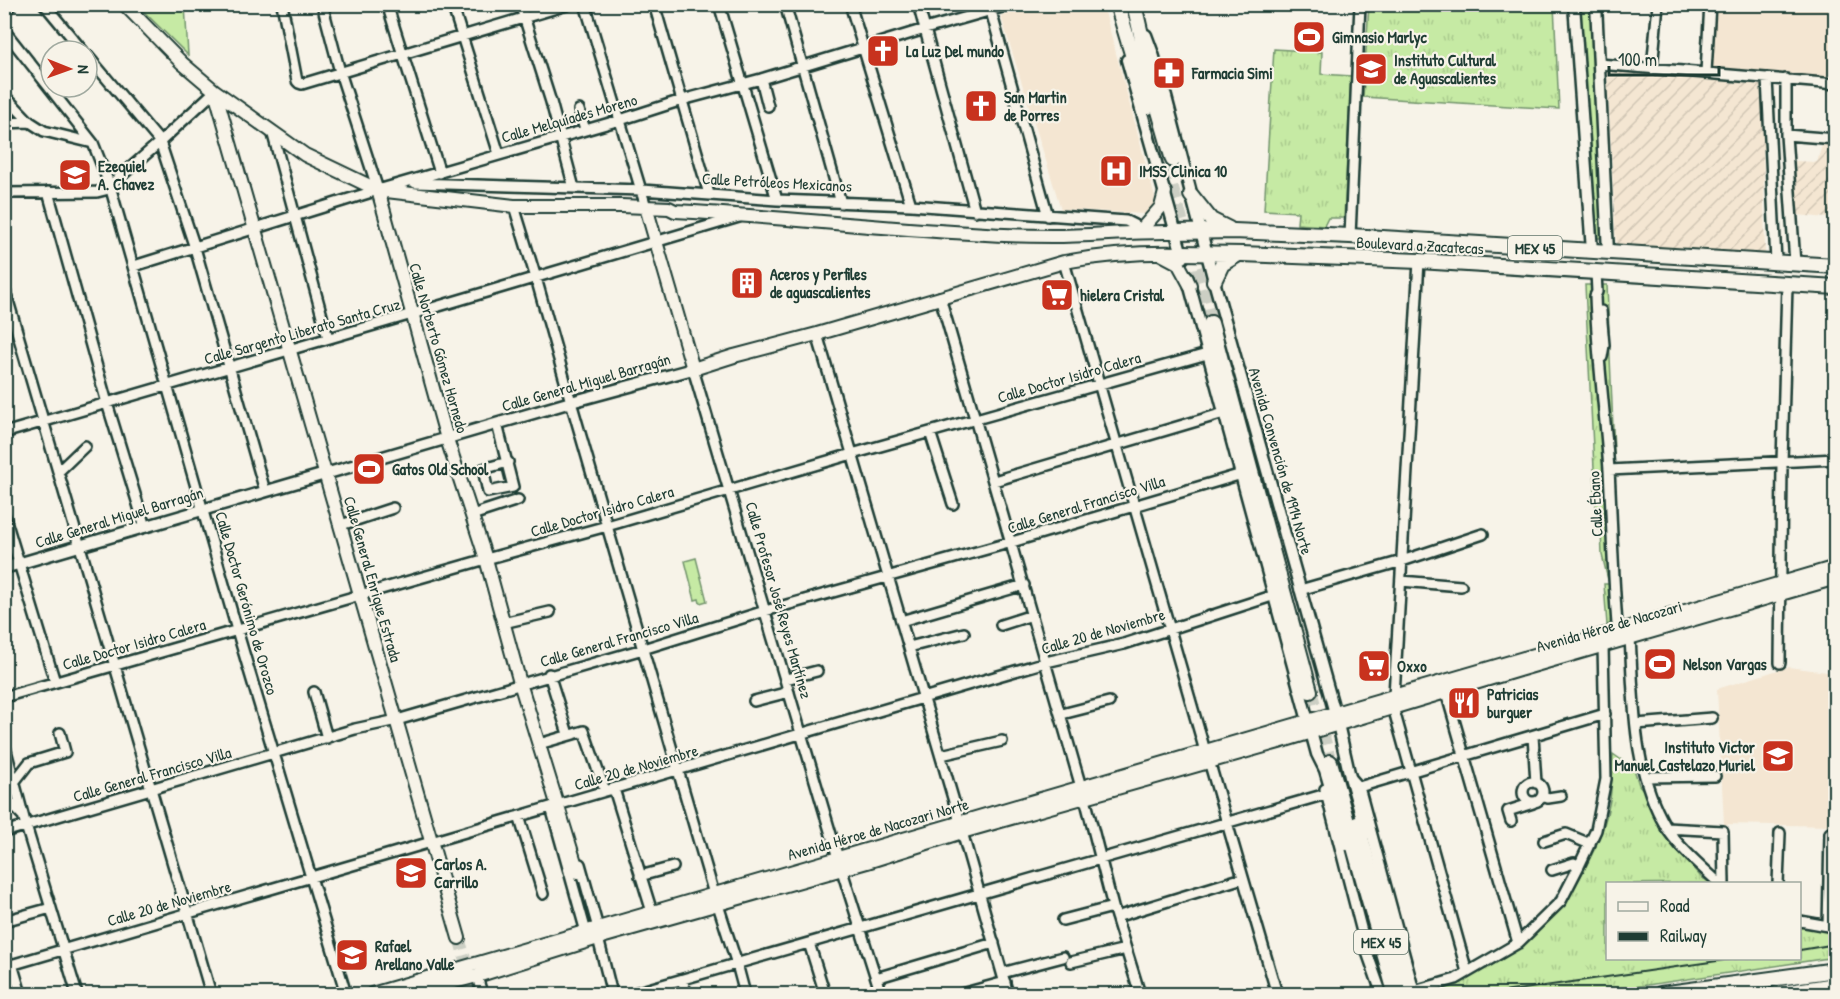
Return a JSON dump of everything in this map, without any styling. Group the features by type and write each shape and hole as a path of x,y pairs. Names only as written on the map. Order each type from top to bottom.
{"main road":[{"name":"Calle Petróleos Mexicanos","path":"124,4 183,63 215,91 305,155 378,190 514,206 609,207 622,212 646,210 669,214 675,210 970,233 1051,236 1140,231 1202,232"},
{"path":"1117,4 1148,107"},
{"name":"Avenida Convención de 1914 Norte","path":"1134,7 1173,160"},
{"name":"Calle General Enrique Estrada","path":"215,91 459,938"},
{"name":"Calle Norberto Gómez Hornedo","path":"378,190 447,439 486,559 520,683 578,872"},
{"path":"1140,231 1161,207 1165,192"},
{"path":"1191,195 1211,220 1234,231"},
{"name":"Calle Profesor José Reyes Martínez","path":"646,210 693,369"},
{"name":"Boulevard a Zacatecas","path":"1202,232 1234,231 1350,236 1836,266"},
{"path":"1158,252 1178,263 1190,285"},
{"name":"Calle General Miguel Barragán","path":"693,369 1064,262 1089,257 1158,252 1182,253"},
{"name":"Boulevard a Zacatecas","path":"1182,253 1419,261 1836,287"},
{"path":"1214,281 1222,264 1232,256 1242,254"},
{"name":"Avenida Convención de 1914 Norte","path":"1211,323 1315,690 1231,364"},
{"name":"Avenida Héroe de Nacozari","path":"1393,702 1622,637 1781,588 1836,567"},
{"name":"Avenida Héroe de Nacozari","path":"1781,588 1836,578"},
{"name":"Avenida Héroe de Nacozari","path":"1393,702 1446,692 1603,646 1622,637"},
{"name":"Avenida Héroe de Nacozari Norte","path":"372,994 586,932 598,933 1393,702"},
{"name":"Avenida Convención de 1914 Norte","path":"1334,761 1387,923 1404,990 1367,891 1334,761"},
{"name":"Avenida Héroe de Nacozari Norte","path":"410,994 477,976 652,912 716,899"},
{"path":"1661,994 1836,970"},
{"path":"1776,994 1836,986"}],"street":[{"path":"4,12 12,4"},
{"path":"44,4 73,39"},
{"path":"282,4 299,83 302,84 570,4"},
{"name":"Calle Norberto Gómez Hornedo","path":"322,4 340,72 378,190"},
{"path":"387,4 440,172"},
{"path":"452,4 499,154"},
{"path":"520,4 561,137 574,188"},
{"name":"Calle Profesor José Reyes Martínez","path":"585,4 642,190 646,210"},
{"path":"654,4 709,194"},
{"path":"719,4 777,200"},
{"path":"785,4 841,203"},
{"path":"850,4 911,205"},
{"path":"918,4 975,211"},
{"name":"Calle Melquíades Moreno","path":"134,266 378,190 760,79 990,8 1013,4"},
{"name":"Avenida Convención de 1914 Norte","path":"1112,4 1275,595 1380,994"},
{"path":"1350,236 1360,4"},
{"path":"1574,4 1592,251"},
{"path":"1596,4 1608,252"},
{"path":"1652,69 1658,4"},
{"path":"1706,72 1710,4"},
{"name":"Avenida Convención de 1914 Norte","path":"1134,7 1153,54 1388,912 1387,923"},
{"path":"990,8 1048,216"},
{"name":"Calle Doctor Gerónimo de Orozco","path":"4,30 93,143 110,186 237,630 346,994"},
{"path":"1599,64 1836,84"},
{"path":"99,69 160,142 195,248 265,491"},
{"path":"1767,78 1776,262"},
{"path":"760,79 768,106"},
{"path":"1786,79 1786,135 1795,263"},
{"path":"4,193 97,192 110,186 215,91"},
{"path":"4,95 30,122 44,131 93,143"},
{"path":"579,110 585,130"},
{"path":"4,123 30,122"},
{"path":"272,131 328,338"},
{"path":"1786,135 1836,139"},
{"name":"Calle Petróleos Mexicanos","path":"408,182 642,190 777,200 911,205 1126,221 1140,231"},
{"path":"48,192 107,403 145,527"},
{"path":"514,206 745,994"},
{"name":"Calle Sargento Liberato Santa Cruz","path":"4,433 746,215"},
{"path":"1419,261 1393,702 1410,772 1467,972"},
{"path":"1064,262 1277,994"},
{"name":"Calle Ébano","path":"1596,272 1604,345 1601,366 1622,637 1638,751 1651,798 1666,828 1693,858 1720,882"},
{"path":"1780,663 1787,285"},
{"path":"4,287 211,994"},
{"path":"940,297 1062,714 1113,907 1140,994"},
{"path":"817,334 941,755 1008,994"},
{"name":"Calle Doctor Isidro Calera","path":"4,697 607,526 852,453 1208,354"},
{"name":"Calle Profesor José Reyes Martínez","path":"693,369 881,994"},
{"name":"Calle General Miguel Barragán","path":"4,568 571,402 693,369"},
{"path":"993,481 1224,413"},
{"path":"497,424 508,462"},
{"path":"930,432 953,504"},
{"path":"59,471 85,446"},
{"path":"1609,470 1836,459"},
{"name":"Calle General Francisco Villa","path":"4,832 25,821 151,790 327,738 397,720 1242,474"},
{"path":"472,515 519,500"},
{"path":"341,525 393,508"},
{"path":"4,514 56,682"},
{"path":"1300,590 1402,561 1483,534"},
{"path":"1401,581 1461,586"},
{"path":"901,621 1024,585"},
{"name":"Calle 20 de Noviembre","path":"8,965 924,698 1124,644 1275,595"},
{"path":"503,623 550,612"},
{"path":"1001,625 1032,615"},
{"path":"909,648 964,633"},
{"path":"1350,777 1359,787 1404,990 1456,979 1518,943 1561,901 1590,844 1596,830 1606,779 1603,646"},
{"path":"786,679 817,670"},
{"path":"549,675 568,734"},
{"path":"314,692 327,738"},
{"path":"754,702 789,692"},
{"path":"1446,692 1518,943"},
{"path":"1062,714 1109,702"},
{"path":"1359,787 1464,756 1533,739 1605,714"},
{"path":"1636,724 1712,718"},
{"path":"539,744 568,734 581,731 585,733 609,790 652,912"},
{"path":"12,770 66,752 60,733"},
{"path":"1533,739 1536,783"},
{"path":"941,755 1002,741"},
{"path":"4,742 25,821 77,994"},
{"name":"Avenida Convención de 1914 Norte","path":"1317,754 1325,770 1353,866 1367,891"},
{"path":"15,781 29,763"},
{"path":"1645,777 1715,776"},
{"path":"1511,821 1508,811 1533,803 1539,801 1543,796 1542,787 1536,783 1527,784 1523,790 1524,797 1533,803"},
{"path":"632,994 1326,794"},
{"path":"4,795 25,821"},
{"path":"1543,796 1548,798 1561,796"},
{"name":"Calle Norberto Gómez Hornedo","path":"557,806 586,932"},
{"name":"Calle Norberto Gómez Hornedo","path":"557,806 598,933 612,994"},
{"path":"519,816 543,894"},
{"path":"1666,828 1723,831 1722,882"},
{"path":"1778,882 1780,833"},
{"path":"1801,921 1832,926 1830,833"},
{"path":"1544,841 1566,834 1590,844"},
{"path":"1552,870 1574,863 1580,866"},
{"path":"640,876 673,867"},
{"path":"1116,917 1243,878"},
{"path":"1063,920 1113,907"},
{"path":"4,921 51,908"},
{"path":"810,943 825,994"},
{"path":"876,978 994,943"},
{"path":"961,994 1003,978 1067,959 1125,949"},
{"path":"8,965 21,994"},
{"path":"477,976 482,994"},
{"path":"682,980 687,994"}],"shaded area":[{"path":"1044,5 1103,5 1155,198 1150,211 1144,214 1061,209 1001,16"},
{"path":"1715,5 1835,6 1835,77 1711,70"},
{"path":"1607,71 1762,85 1765,254 1616,246"},
{"path":"1822,145 1835,146 1835,219 1798,215 1795,161 1817,162"},
{"name":"Instituto Victor Manuel Castelazo Muriel","path":"1788,667 1835,673 1835,826 1724,824 1717,689"}],"green space":[{"path":"137,5 185,5 188,55"},
{"path":"1369,5 1554,5 1559,109 1363,97"},
{"path":"1579,5 1591,5 1604,238 1596,238"},
{"path":"1274,49 1322,52 1321,74 1351,76 1344,218 1328,218 1324,226 1297,224 1298,212 1264,210"},
{"path":"1585,285 1607,285 1621,619 1607,625 1604,584 1609,584 1602,555 1601,530 1597,529"},
{"path":"696,558 707,601 700,603 699,599 695,600 685,561"},
{"path":"1613,754 1634,769 1661,832 1701,877 1708,882 1606,882 1606,960 1801,960 1801,926 1835,930 1835,957 1587,994 1427,994 1455,984 1504,958 1546,923 1580,878 1596,846 1610,800"}],"tunnel":[{"path":"1148,107 1211,323"},
{"path":"1215,308 1231,364"},
{"path":"1310,691 1330,762"},
{"path":"578,872 594,939"},
{"path":"459,938 476,994"}],"railway":[{"path":"1801,950 1836,944"},
{"path":"1489,994 1724,960"}],"place":[{"name":"Gimnasio Marlyc","path":"1309,37"},
{"name":"La Luz Del mundo","path":"883,51"},
{"name":"Instituto Cultural de Aguascalientes","path":"1371,69"},
{"name":"Farmacia Simi","path":"1169,73"},
{"name":"San Martin de Porres","path":"981,106"},
{"name":"IMSS Clinica 10","path":"1116,171"},
{"name":"Ezequiel A. Chavez","path":"75,175"},
{"name":"Aceros y Perfiles de aguascalientes","path":"747,283"},
{"name":"hielera Cristal","path":"1057,295"},
{"name":"Gatos Old School","path":"369,469"},
{"name":"Nelson Vargas","path":"1660,664"},
{"name":"Oxxo","path":"1374,666"},
{"name":"Patricias burguer","path":"1464,703"},
{"name":"Instituto Victor Manuel Castelazo Muriel","path":"1778,756"},
{"name":"Carlos A. Carrillo","path":"411,873"},
{"name":"Rafael Arellano Valle","path":"352,955"}]}
